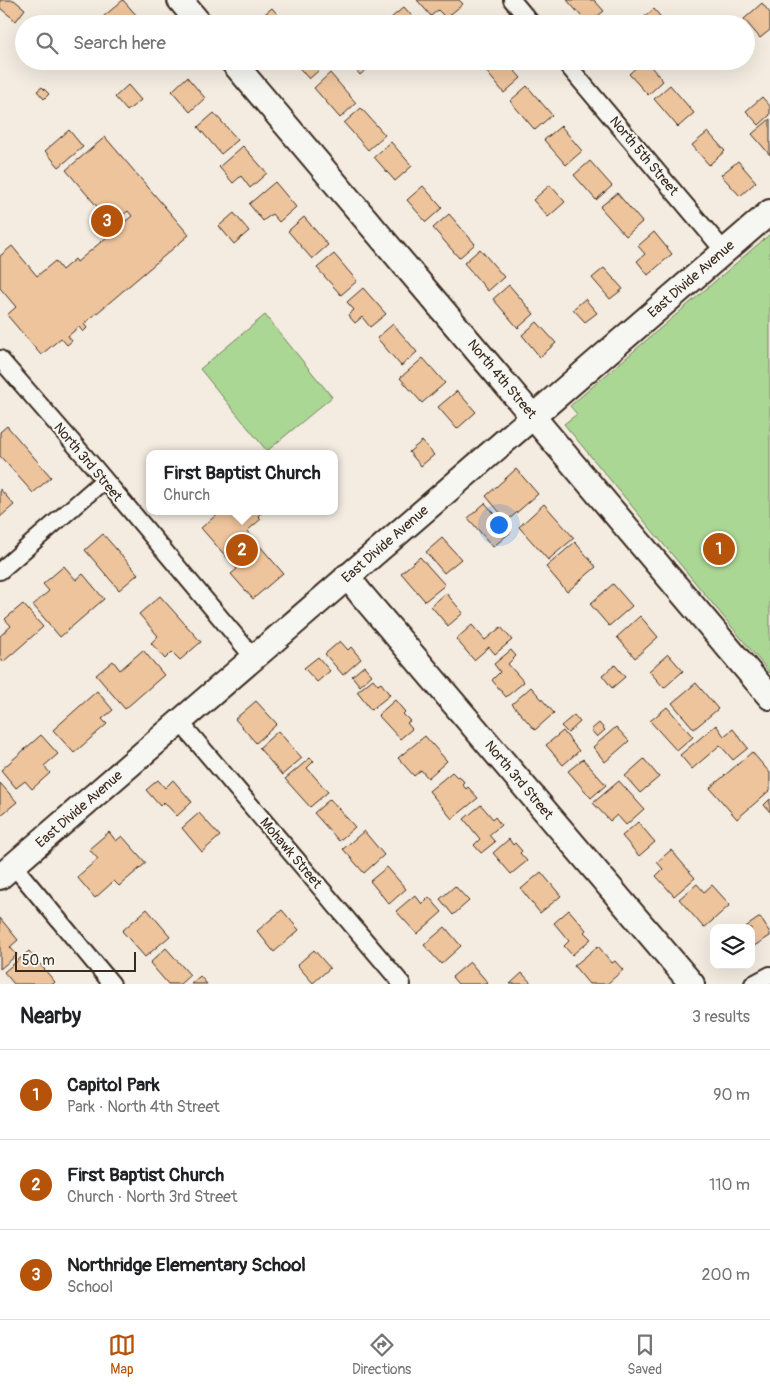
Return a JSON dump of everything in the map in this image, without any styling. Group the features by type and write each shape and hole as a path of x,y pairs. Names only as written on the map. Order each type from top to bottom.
{"street":[{"path":"180,0 192,15"},
{"path":"512,0 524,15"},
{"name":"North 4th Street","path":"240,70 770,697"},
{"name":"North 5th Street","path":"572,70 724,251"},
{"name":"East Divide Avenue","path":"7,871 770,212"},
{"name":"North 3rd Street","path":"0,359 254,658"},
{"path":"0,571 104,480"},
{"name":"North 3rd Street","path":"347,576 692,984"},
{"name":"Mohawk Street","path":"180,722 402,984"},
{"path":"7,871 112,984"},
{"path":"753,984 770,974"}],"green space":[{"path":"770,234 770,673 564,424 577,414 570,406"},
{"path":"265,315 332,397 266,450 200,369"}],"building":[{"path":"0,0 14,0 25,9 20,15 15,15 15,20 0,8"},
{"path":"123,0 136,15 105,15"},
{"path":"417,0 459,0 463,4 450,15 443,15 438,10 430,15"},
{"path":"567,0 594,0 604,11 599,15 580,15"},
{"path":"762,3 770,13 770,30 760,38 755,32 755,15 748,15"},
{"path":"404,7 411,15 395,15"},
{"path":"272,8 278,15 263,15"},
{"path":"654,9 659,15 647,15"},
{"path":"301,70 319,70 309,79"},
{"path":"356,70 366,70 360,75"},
{"path":"485,70 514,70 521,78 504,93"},
{"path":"633,70 654,70 663,81 648,95 629,74"},
{"path":"330,73 356,103 340,118 314,88"},
{"path":"187,77 205,98 190,112 172,91"},
{"path":"128,85 141,100 127,111 115,97"},
{"path":"670,85 694,113 678,127 654,99"},
{"path":"527,86 552,115 535,130 510,101"},
{"path":"42,87 49,94 44,99 37,91"},
{"path":"762,97 770,106 770,115 759,125 746,111"},
{"path":"361,108 385,135 368,150 344,123"},
{"path":"214,113 238,140 221,154 198,127"},
{"path":"770,119 770,155 752,134"},
{"path":"561,126 582,151 566,165 544,140"},
{"path":"69,130 83,147 59,167 45,151"},
{"path":"708,132 725,151 709,165 692,145"},
{"path":"105,137 189,235 84,324 87,328 83,332 79,327 68,336 72,341 67,345 61,338 41,355 7,315 16,307 0,288 0,256 12,246 37,276 55,261 62,270 75,259 77,262 132,216 128,211 112,224 66,170"},
{"path":"391,142 412,166 395,181 374,157"},
{"path":"243,146 267,173 250,188 241,176 233,183 219,167"},
{"path":"590,161 612,186 596,200 574,175"},
{"path":"738,161 756,182 740,196 721,175"},
{"path":"275,182 296,207 279,222 272,214 263,221 249,204"},
{"path":"550,185 565,202 548,217 533,200"},
{"path":"423,186 442,208 426,222 407,200"},
{"path":"617,193 642,222 626,236 600,207"},
{"path":"234,213 249,231 234,244 219,226"},
{"path":"449,214 475,244 459,258 433,228"},
{"path":"304,217 328,245 312,259 288,231"},
{"path":"654,232 672,254 648,275 637,261 645,254 638,246"},
{"path":"480,249 504,277 488,291 464,263"},
{"path":"334,254 357,281 341,295 317,268"},
{"path":"604,268 623,289 610,299 592,278"},
{"path":"509,285 534,314 518,328 493,299"},
{"path":"363,288 386,314 370,327 362,317 355,323 348,315 354,310 347,302"},
{"path":"585,299 597,313 585,322 573,309"},
{"path":"537,322 556,343 540,357 522,335"},
{"path":"393,324 417,352 401,366 377,338"},
{"path":"423,358 445,383 422,403 400,378"},
{"path":"457,391 476,412 457,429 438,407"},
{"path":"7,426 51,477 33,493 0,456 0,432"},
{"path":"422,441 434,455 421,466 409,452"},
{"path":"516,469 538,494 507,521 486,496"},
{"path":"0,489 14,505 0,517"},
{"path":"485,503 511,532 493,547 468,518"},
{"path":"544,504 574,538 548,560 519,527"},
{"path":"216,515 259,515 261,519 247,531 283,573 253,599 231,574 237,569 201,528"},
{"path":"103,534 138,574 119,590 85,550"},
{"path":"442,538 461,559 444,573 426,552"},
{"path":"575,542 596,567 567,592 546,567"},
{"path":"420,557 445,585 425,601 401,573"},
{"path":"64,566 76,580 83,574 104,599 60,637 33,605 49,591 43,584"},
{"path":"613,584 632,606 609,626 590,604"},
{"path":"446,593 463,613 448,626 431,606"},
{"path":"160,596 201,642 180,660 172,652 165,659 151,643 158,636 139,614"},
{"path":"23,604 43,627 3,662 0,658 0,636 11,626 5,619"},
{"path":"640,616 658,637 635,658 617,637"},
{"path":"472,625 485,640 501,627 512,640 495,654 489,647 474,660 456,639"},
{"path":"340,641 348,650 351,647 361,659 343,675 325,654"},
{"path":"143,650 164,675 125,709 96,675 113,661 120,670"},
{"path":"511,650 516,656 508,664 524,682 506,697 492,680 500,672 494,664"},
{"path":"668,654 683,671 664,688 649,671"},
{"path":"318,657 330,671 317,682 304,668"},
{"path":"615,665 625,677 612,688 602,675"},
{"path":"364,666 372,675 360,686 352,676"},
{"path":"373,679 378,685 381,683 390,695 371,710 357,692"},
{"path":"696,683 718,709 694,729 672,703"},
{"path":"531,687 554,713 535,730 512,704"},
{"path":"97,691 113,710 102,719 107,724 74,753 53,730"},
{"path":"395,700 405,712 403,714 410,721 407,723 412,729 400,739 378,715"},
{"path":"256,701 277,724 256,743 235,719"},
{"path":"667,707 693,737 677,751 650,721"},
{"path":"574,715 580,722 568,733 561,726"},
{"path":"599,723 605,730 597,737 591,730"},
{"path":"716,725 724,736 733,729 748,748 733,760 720,745 692,769 680,755"},
{"path":"616,727 629,741 605,762 593,747"},
{"path":"278,731 302,758 282,775 259,748"},
{"path":"563,731 579,751 563,765 546,745"},
{"path":"41,735 58,754 44,766 50,773 32,789 25,781 16,788 1,770"},
{"path":"425,736 447,761 428,778 421,770 414,776 398,758"},
{"path":"752,752 770,773 770,790 737,819 710,788"},
{"path":"310,758 314,761 307,768 328,792 310,807 285,779"},
{"path":"583,759 606,785 591,798 568,771"},
{"path":"644,759 659,777 640,793 625,776"},
{"path":"452,772 464,782 462,784 466,789 468,787 478,798 452,819 429,791"},
{"path":"158,780 165,788 173,780 192,802 177,816 164,802 160,806 146,790"},
{"path":"619,781 644,809 626,825 617,815 610,821 593,803"},
{"path":"0,783 17,802 0,816"},
{"path":"330,799 355,827 339,841 314,813"},
{"path":"770,799 770,812 764,805"},
{"path":"481,805 501,825 489,835 495,842 481,853 474,845 480,839 464,819"},
{"path":"199,813 220,836 202,852 182,828"},
{"path":"638,822 655,842 639,856 622,836"},
{"path":"364,831 384,855 364,873 343,849"},
{"path":"109,832 116,841 122,836 146,863 119,886 114,881 95,898 77,877 98,859 89,849"},
{"path":"509,839 513,845 515,843 522,851 520,853 527,861 511,874 493,853"},
{"path":"671,850 695,878 674,896 656,876 663,869 657,862"},
{"path":"387,867 406,889 389,904 370,881"},
{"path":"541,872 561,896 540,913 521,889"},
{"path":"697,884 704,892 712,885 730,905 704,928 679,899"},
{"path":"455,886 469,901 453,915 440,899"},
{"path":"415,895 422,904 429,897 442,912 417,934 396,911"},
{"path":"147,909 170,936 145,957 122,931"},
{"path":"282,910 299,930 274,952 257,931"},
{"path":"569,910 591,939 572,955 564,946 569,941 554,923"},
{"path":"760,917 770,936 755,945 755,924 750,924"},
{"path":"0,918 18,940 10,947 17,955 0,969"},
{"path":"445,927 461,946 441,964 424,945"},
{"path":"598,946 612,963 615,961 623,970 607,984 589,984 574,966"},
{"path":"166,948 190,975 180,984 168,984 150,963"},
{"path":"314,950 330,968 313,983 297,965"},
{"path":"29,951 55,982 53,984 14,984 4,972"},
{"path":"470,962 487,984 458,984 452,977"},
{"path":"522,973 532,984 510,984"},
{"path":"200,976 207,984 191,984"}],"place":[{"name":"Northridge Elementary School","path":"107,221"},
{"name":"Capitol Park","path":"719,549"},
{"name":"First Baptist Church","path":"242,550"}]}
